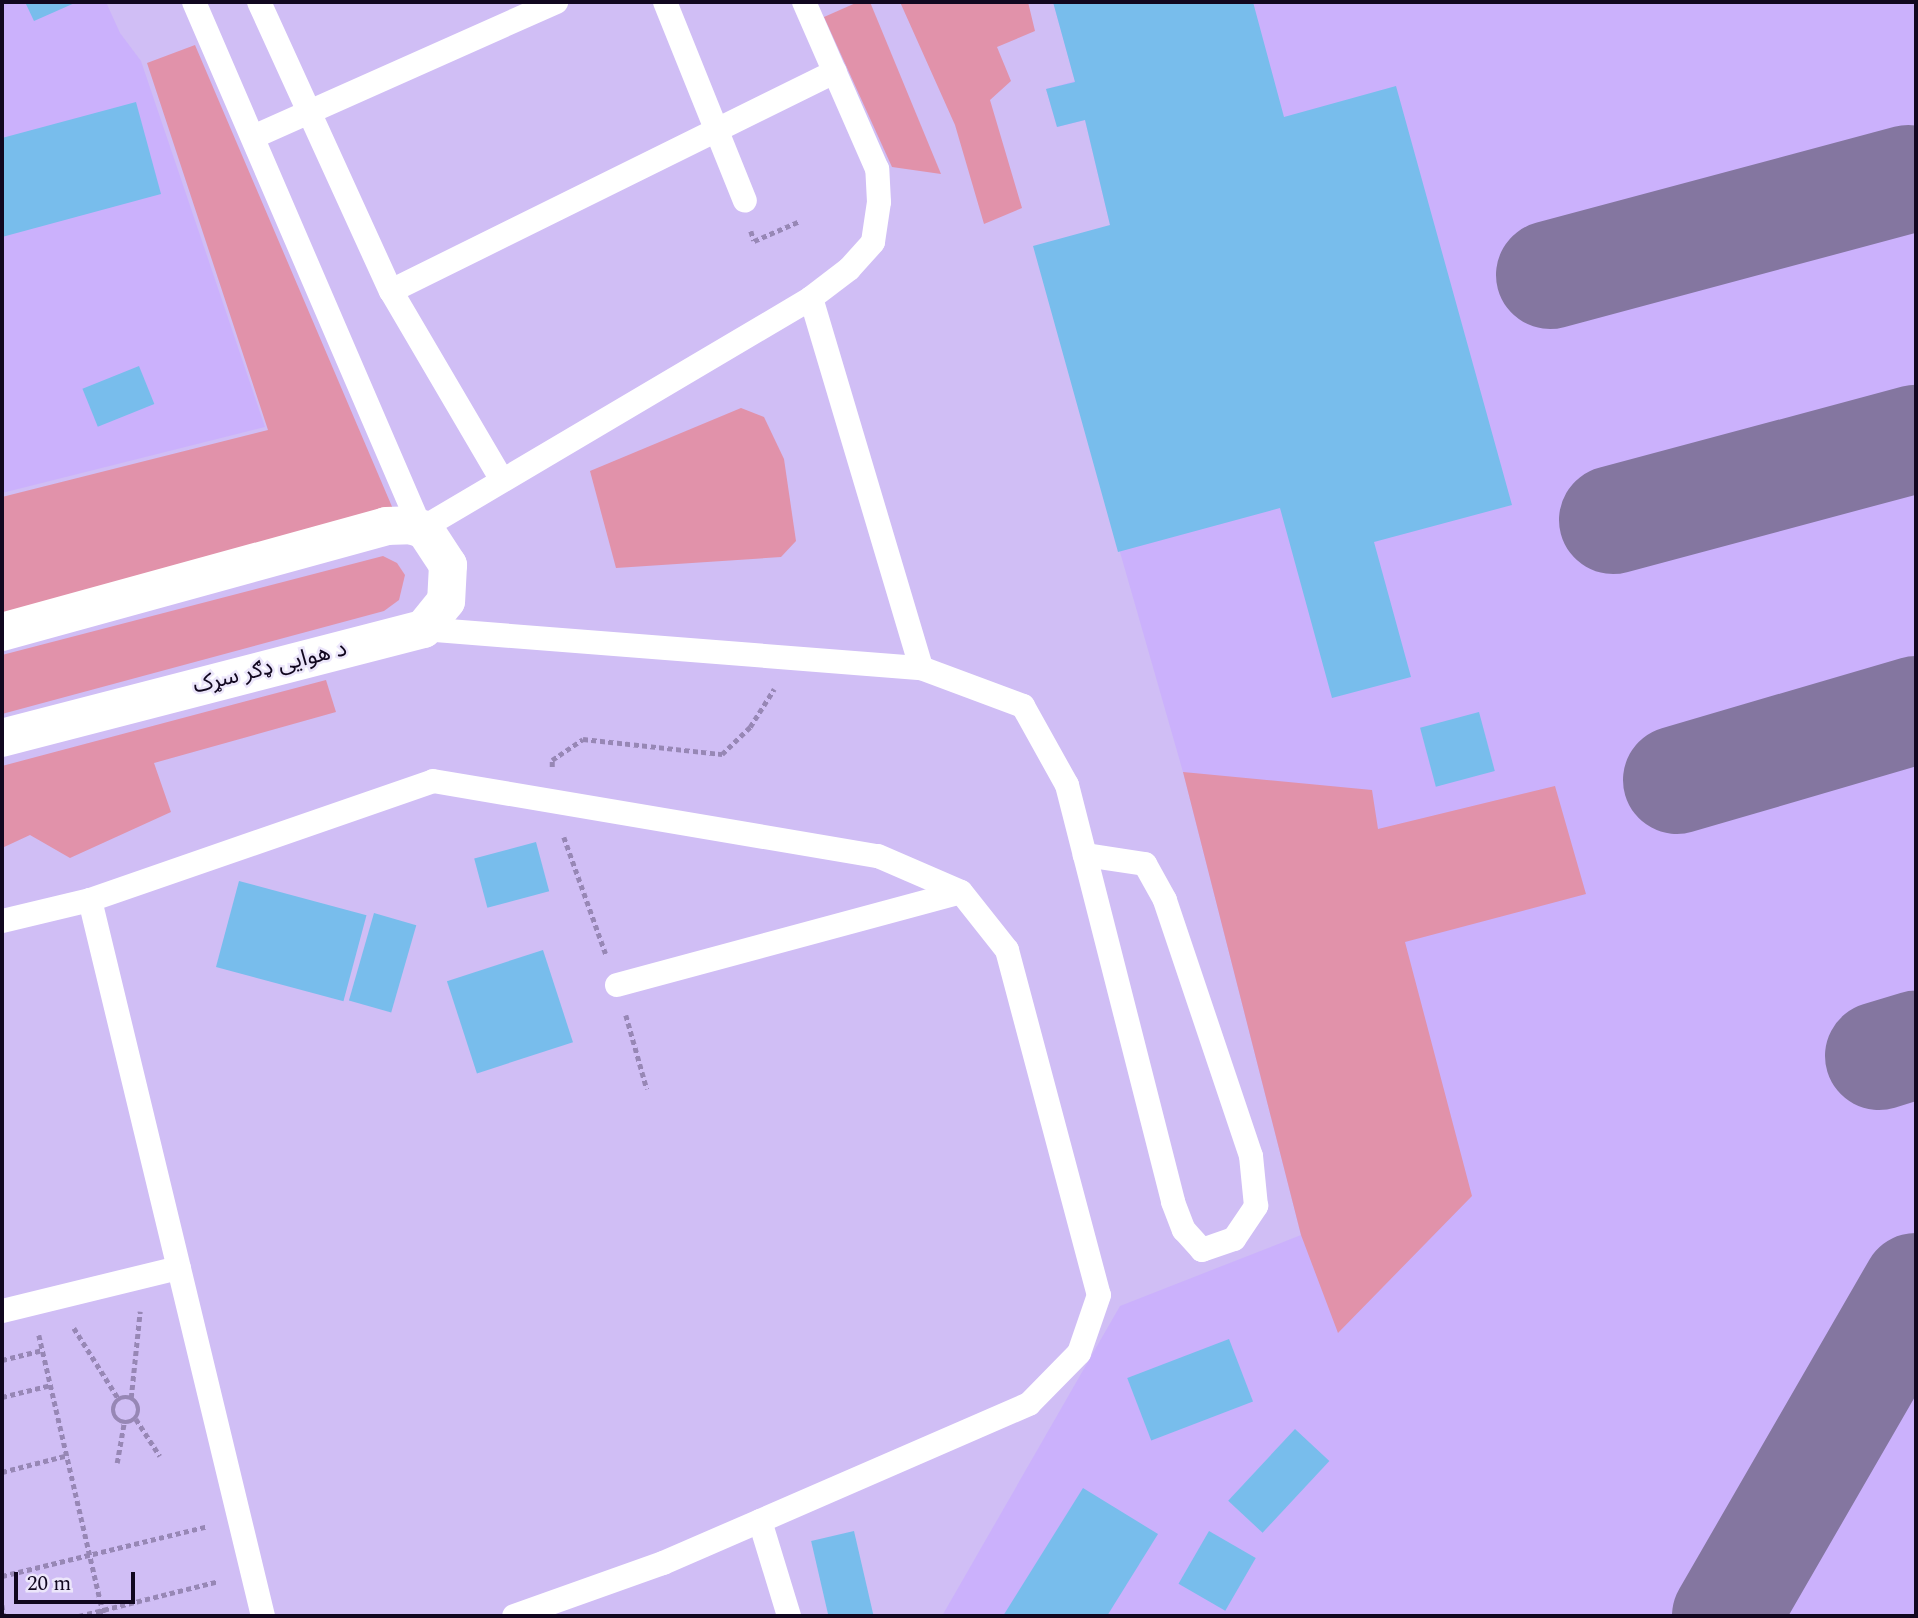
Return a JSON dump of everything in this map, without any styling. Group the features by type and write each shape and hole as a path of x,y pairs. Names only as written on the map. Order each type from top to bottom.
{"main road":[{"path":"2,632 404,527 440,546 450,583 441,609 423,629"},
{"name":"د هوایی ډګر سړک","path":"2,738 423,629"}],"lane":[{"path":"194,2 253,137 404,527 502,480 811,298 849,269 873,242 880,202 877,169 804,2"},
{"path":"259,2 391,291 502,480"},
{"path":"253,137 556,2"},
{"path":"665,2 745,201"},
{"path":"391,291 835,72"},
{"path":"811,298 921,668"},
{"path":"423,629 632,642 791,661 921,668 1023,706 1067,785 1173,1202 1184,1230 1202,1250 1234,1239 1256,1206 1251,1157 1159,888 1145,864 1085,855"},
{"path":"2,921 90,900 433,781 878,856 961,892 1007,950 1099,1295 1079,1353 1029,1404 663,1563 514,1616"},
{"path":"617,985 961,892"},
{"path":"90,900 263,1616"},
{"path":"2,1311 179,1268"},
{"path":"760,1521 789,1616"}],"path":[{"path":"647,1088 617,985 551,801 552,760 583,739 722,754 750,727 791,661"},
{"path":"124,1423 136,1419 140,1410 131,1398 144,1276"},
{"path":"44,1301 43,1350 104,1613"},
{"path":"44,1301 118,1398"},
{"path":"2,1360 43,1350"},
{"path":"2,1397 51,1385"},
{"path":"118,1398 131,1398"},
{"path":"118,1398 113,1413 124,1423"},
{"path":"136,1419 160,1456"},
{"path":"117,1463 124,1423"},
{"path":"2,1472 68,1455"},
{"path":"203,1514 206,1527"},
{"path":"2,1576 239,1519"},
{"path":"79,1616 104,1613 219,1580 221,1590"},
{"path":"2,1605 4,1616"}],"shaded area":[{"path":"2,2 106,2 120,33 141,61 265,427 2,493"},
{"path":"858,2 870,2 941,174 892,167 824,17"},
{"path":"900,2 1028,2 1035,31 997,47 1011,81 990,100 1022,208 984,224 955,125"},
{"path":"1053,2 1916,2 1916,1616 942,1616 1120,1306 1301,1235 1183,772 1073,388 1110,225 1085,120 1057,127 1046,89 1075,81"},
{"path":"195,45 393,509 2,620 2,497 268,430 147,63"},
{"path":"741,408 764,417 784,459 796,541 781,557 616,568 590,471"},
{"path":"383,556 397,563 405,575 399,600 384,611 2,714 2,655"},
{"path":"326,680 336,712 154,763 171,812 70,858 30,835 2,848 2,766"},
{"path":"1183,772 1372,790 1378,829 1555,786 1586,894 1405,942 1472,1196 1338,1333 1301,1235"}],"building":[{"path":"25,2 77,2 34,21"},
{"path":"1053,2 1253,2 1284,117 1396,86 1512,505 1374,542 1411,677 1332,698 1280,508 1118,552 1033,246 1110,225 1085,120 1057,127 1046,89 1075,82"},
{"path":"136,102 161,194 2,237 2,138"},
{"path":"139,366 154,404 98,427 82,389"},
{"path":"1479,712 1495,771 1436,787 1420,728"},
{"path":"536,842 549,891 487,908 474,859"},
{"path":"239,881 367,915 343,1001 216,967"},
{"path":"374,913 416,925 391,1013 349,1000"},
{"path":"543,950 573,1042 477,1073 447,981"},
{"path":"1229,1339 1253,1402 1151,1441 1127,1378"},
{"path":"1295,1429 1329,1461 1263,1533 1228,1501"},
{"path":"1083,1488 1158,1534 1107,1616 1003,1616"},
{"path":"854,1531 874,1616 828,1616 811,1541"},
{"path":"1209,1531 1256,1558 1225,1611 1178,1584"}],"taxiway":[{"path":"1550,275 1908,179"},
{"path":"1613,520 1916,439"},
{"path":"1677,780 1916,710"},
{"path":"1879,1056 1916,1045"},
{"path":"1726,1616 1916,1287"}]}
